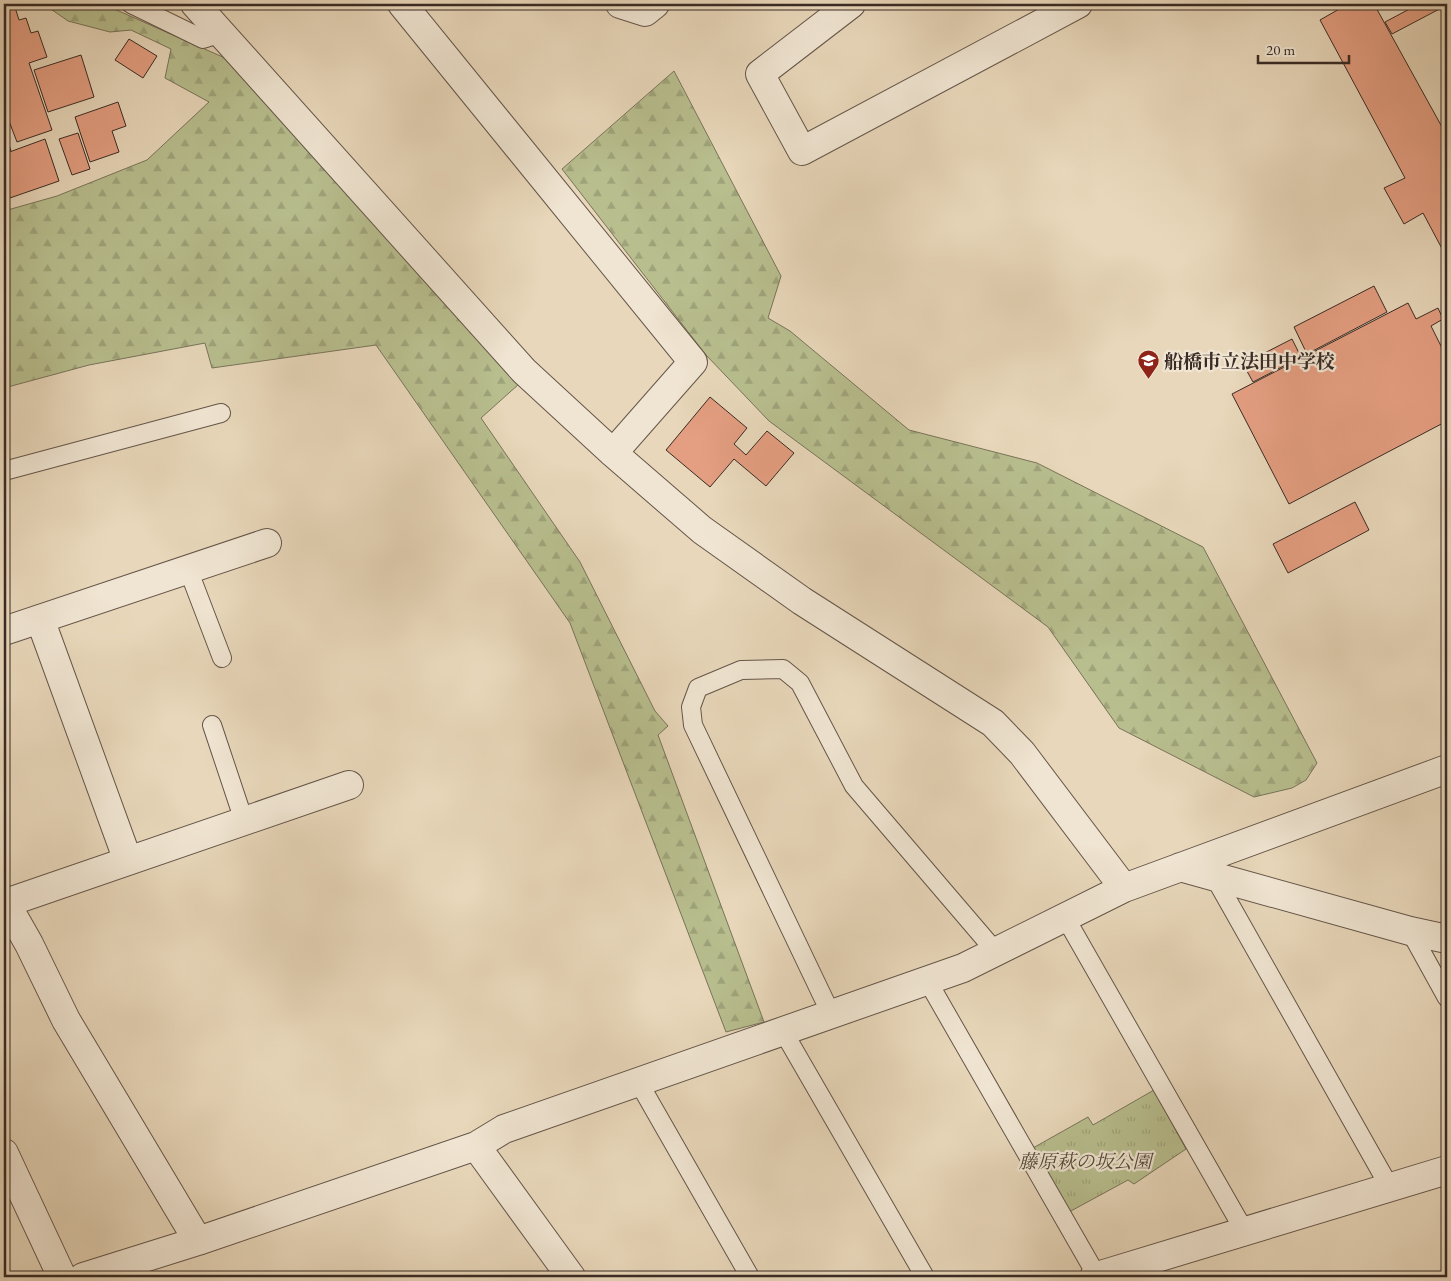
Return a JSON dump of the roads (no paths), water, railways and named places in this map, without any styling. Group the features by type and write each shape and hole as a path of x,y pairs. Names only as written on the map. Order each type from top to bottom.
{"street":[{"path":"195,4 524,371 613,453 702,530 802,601 993,723 1022,753 1124,888"},
{"path":"402,4 692,362 613,453"},
{"path":"620,4 645,12 655,4"},
{"path":"851,4 760,74 802,152 1078,4"},
{"path":"5,627 40,619 267,543"},
{"path":"40,619 128,861"},
{"path":"83,1277 198,1242 476,1146 504,1129 964,968 1124,888 1447,769"},
{"path":"198,1242 66,1020 29,944 5,901 128,861 349,784"},
{"path":"1180,867 1410,931 1447,939"},
{"path":"476,1146 571,1277"},
{"path":"4,1153 62,1277"},
{"path":"1096,1277 1447,1170"}],"lane":[{"path":"131,4 204,39 222,33"},
{"path":"4,472 221,413"},
{"path":"188,569 222,658"},
{"path":"832,1014 692,725 692,707 698,688 741,670 783,669 800,683 854,786 996,952"},
{"path":"212,725 244,821"},
{"path":"1215,878 1390,1186"},
{"path":"1065,917 1246,1232"},
{"path":"1410,931 1447,998"},
{"path":"927,980 1096,1277"},
{"path":"783,1031 925,1277"},
{"path":"639,1083 750,1277"}],"place":[{"name":"船橋市立法田中学校","path":"1148,380"}],"park label":[{"name":"藤原萩の坂公園","path":"1085,1161"}]}
